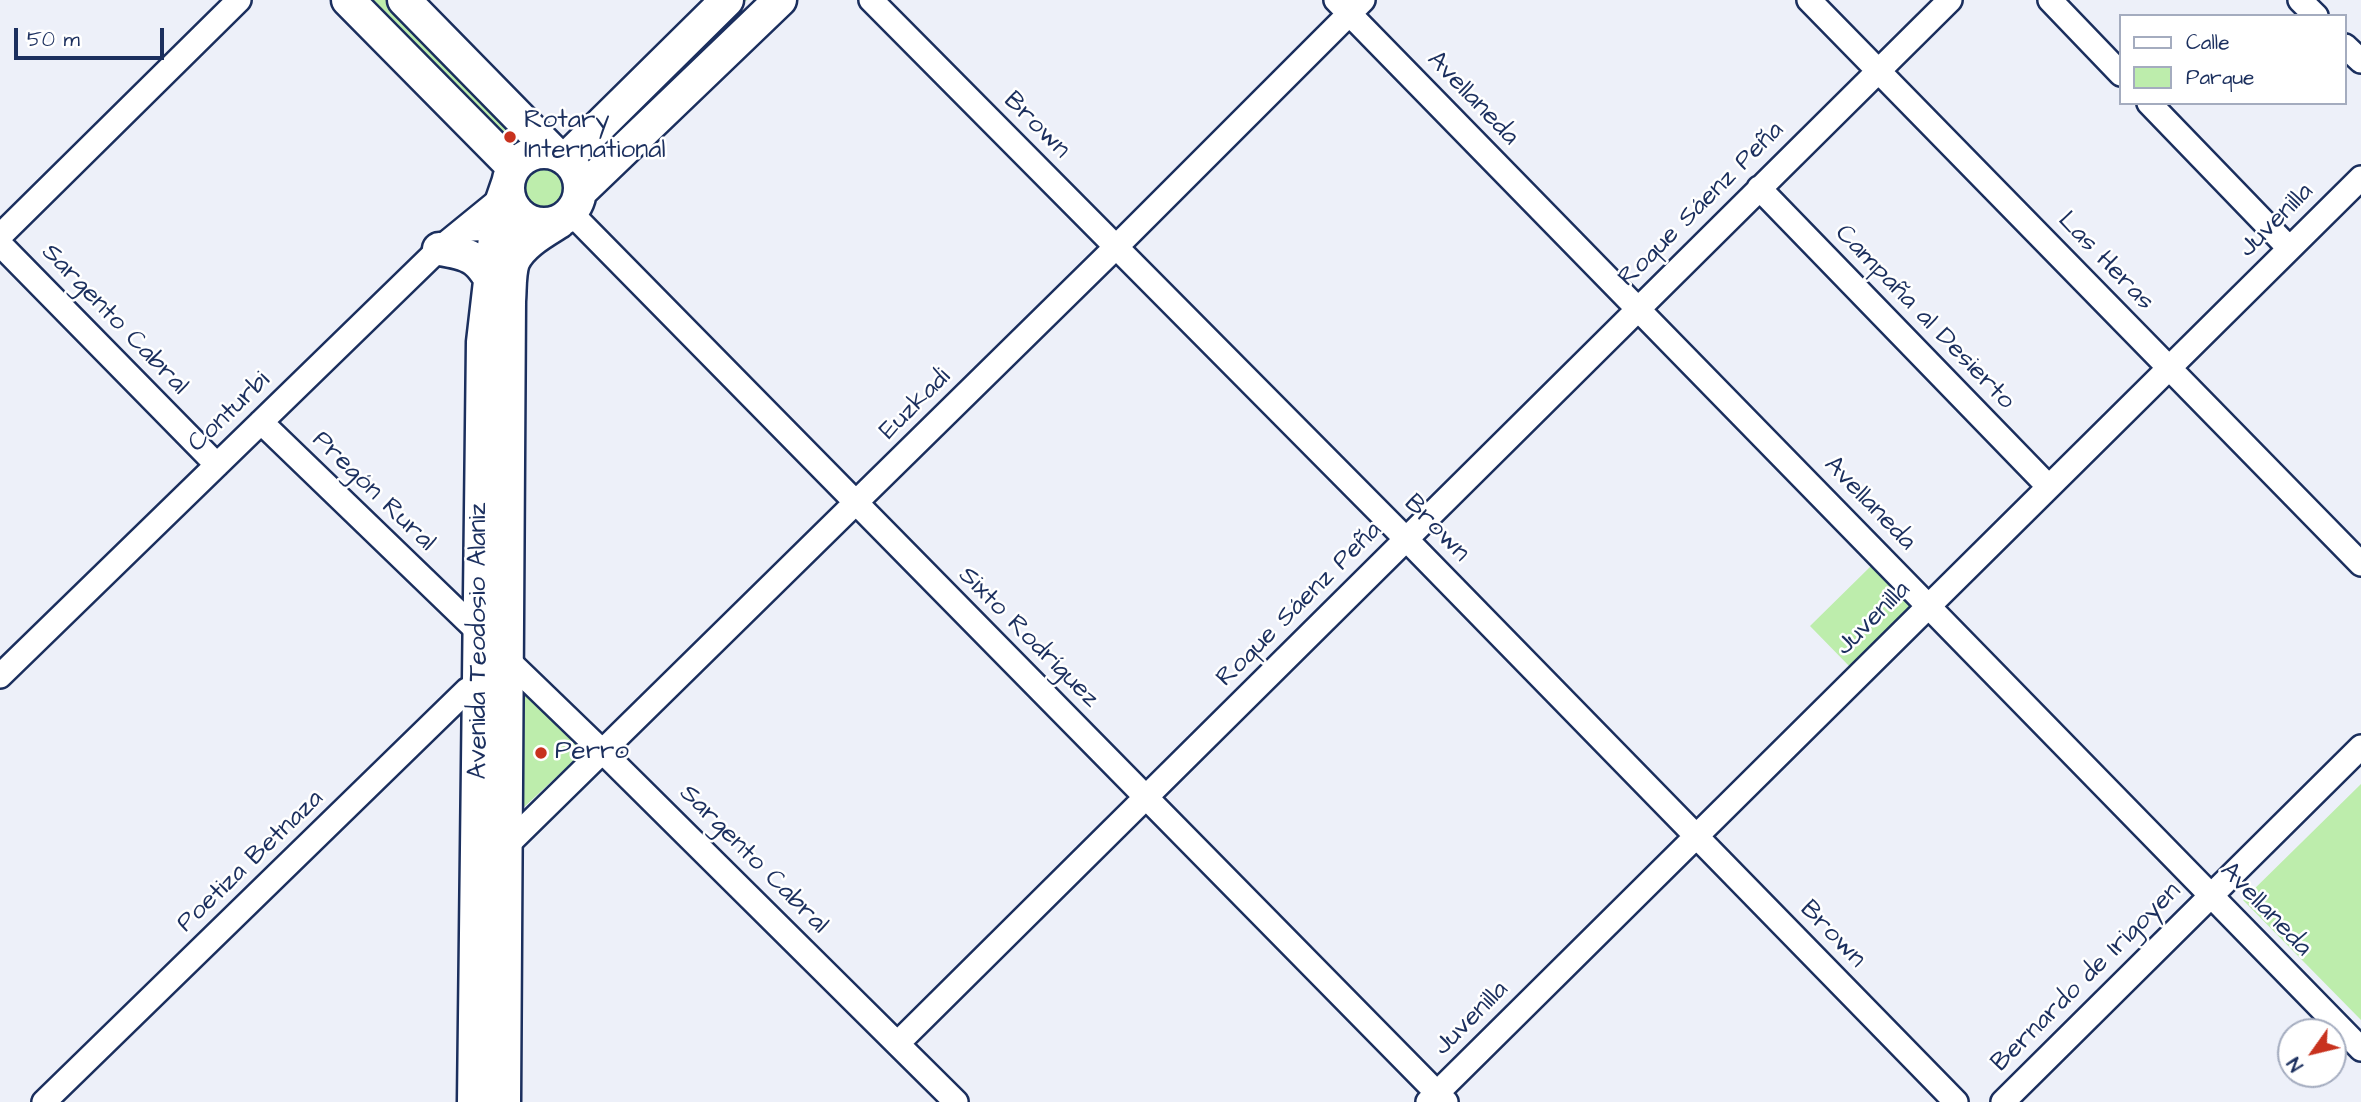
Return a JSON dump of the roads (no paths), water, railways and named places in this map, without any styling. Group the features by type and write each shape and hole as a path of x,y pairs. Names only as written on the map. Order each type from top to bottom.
{"main road":[{"path":"348,0 509,182 512,204 527,220 537,224 563,215 578,173 404,0"},
{"path":"560,156 727,0"},
{"name":"Avenida Teodosio Alaniz","path":"474,1102 480,751 497,676 480,635 495,422 509,315 512,265 518,254 563,215 780,0"},
{"path":"509,182 527,156 536,153 560,156"},
{"name":"Avenida Teodosio Alaniz","path":"504,1102 505,847 497,676 495,422 483,342 498,212 509,182"},
{"path":"447,243 477,261 490,278 509,315"}],"street":[{"path":"0,236 239,0"},
{"name":"Brown","path":"871,0 1406,539 1956,1102"},
{"name":"Las Heras","path":"1809,0 2361,564"},
{"name":"Roque Sáenz Peña","path":"898,1043 1950,0"},
{"path":"2050,0 2120,73"},
{"path":"2300,0 2314,14"},
{"name":"Euzkadi","path":"505,847 1117,246 1349,4"},
{"name":"Avellaneda","path":"1349,4 1638,308 2361,1049"},
{"path":"2347,48 2361,61"},
{"path":"2151,105 2290,248"},
{"name":"Juvenilla","path":"1437,1099 1696,836 2361,178"},
{"name":"Conturbi","path":"0,676 509,182"},
{"name":"Campaña al Desierto","path":"1759,188 2048,486"},
{"name":"Sixto Rodríguez","path":"563,215 856,503 1146,797 1437,1099"},
{"name":"Sargento Cabral","path":"0,244 217,465"},
{"name":"Pregón Rural","path":"261,422 480,635"},
{"name":"Sargento Cabral","path":"497,676 602,751 956,1102"},
{"name":"Poetiza Betnaza","path":"44,1102 467,690 497,676"},
{"name":"Bernardo de Irigoyen","path":"2003,1102 2361,747"}],"lane":[{"path":"447,243 495,234 563,215"}],"place":[{"name":"Rotary International","path":"510,137"},
{"name":"Perro","path":"541,753"}]}
